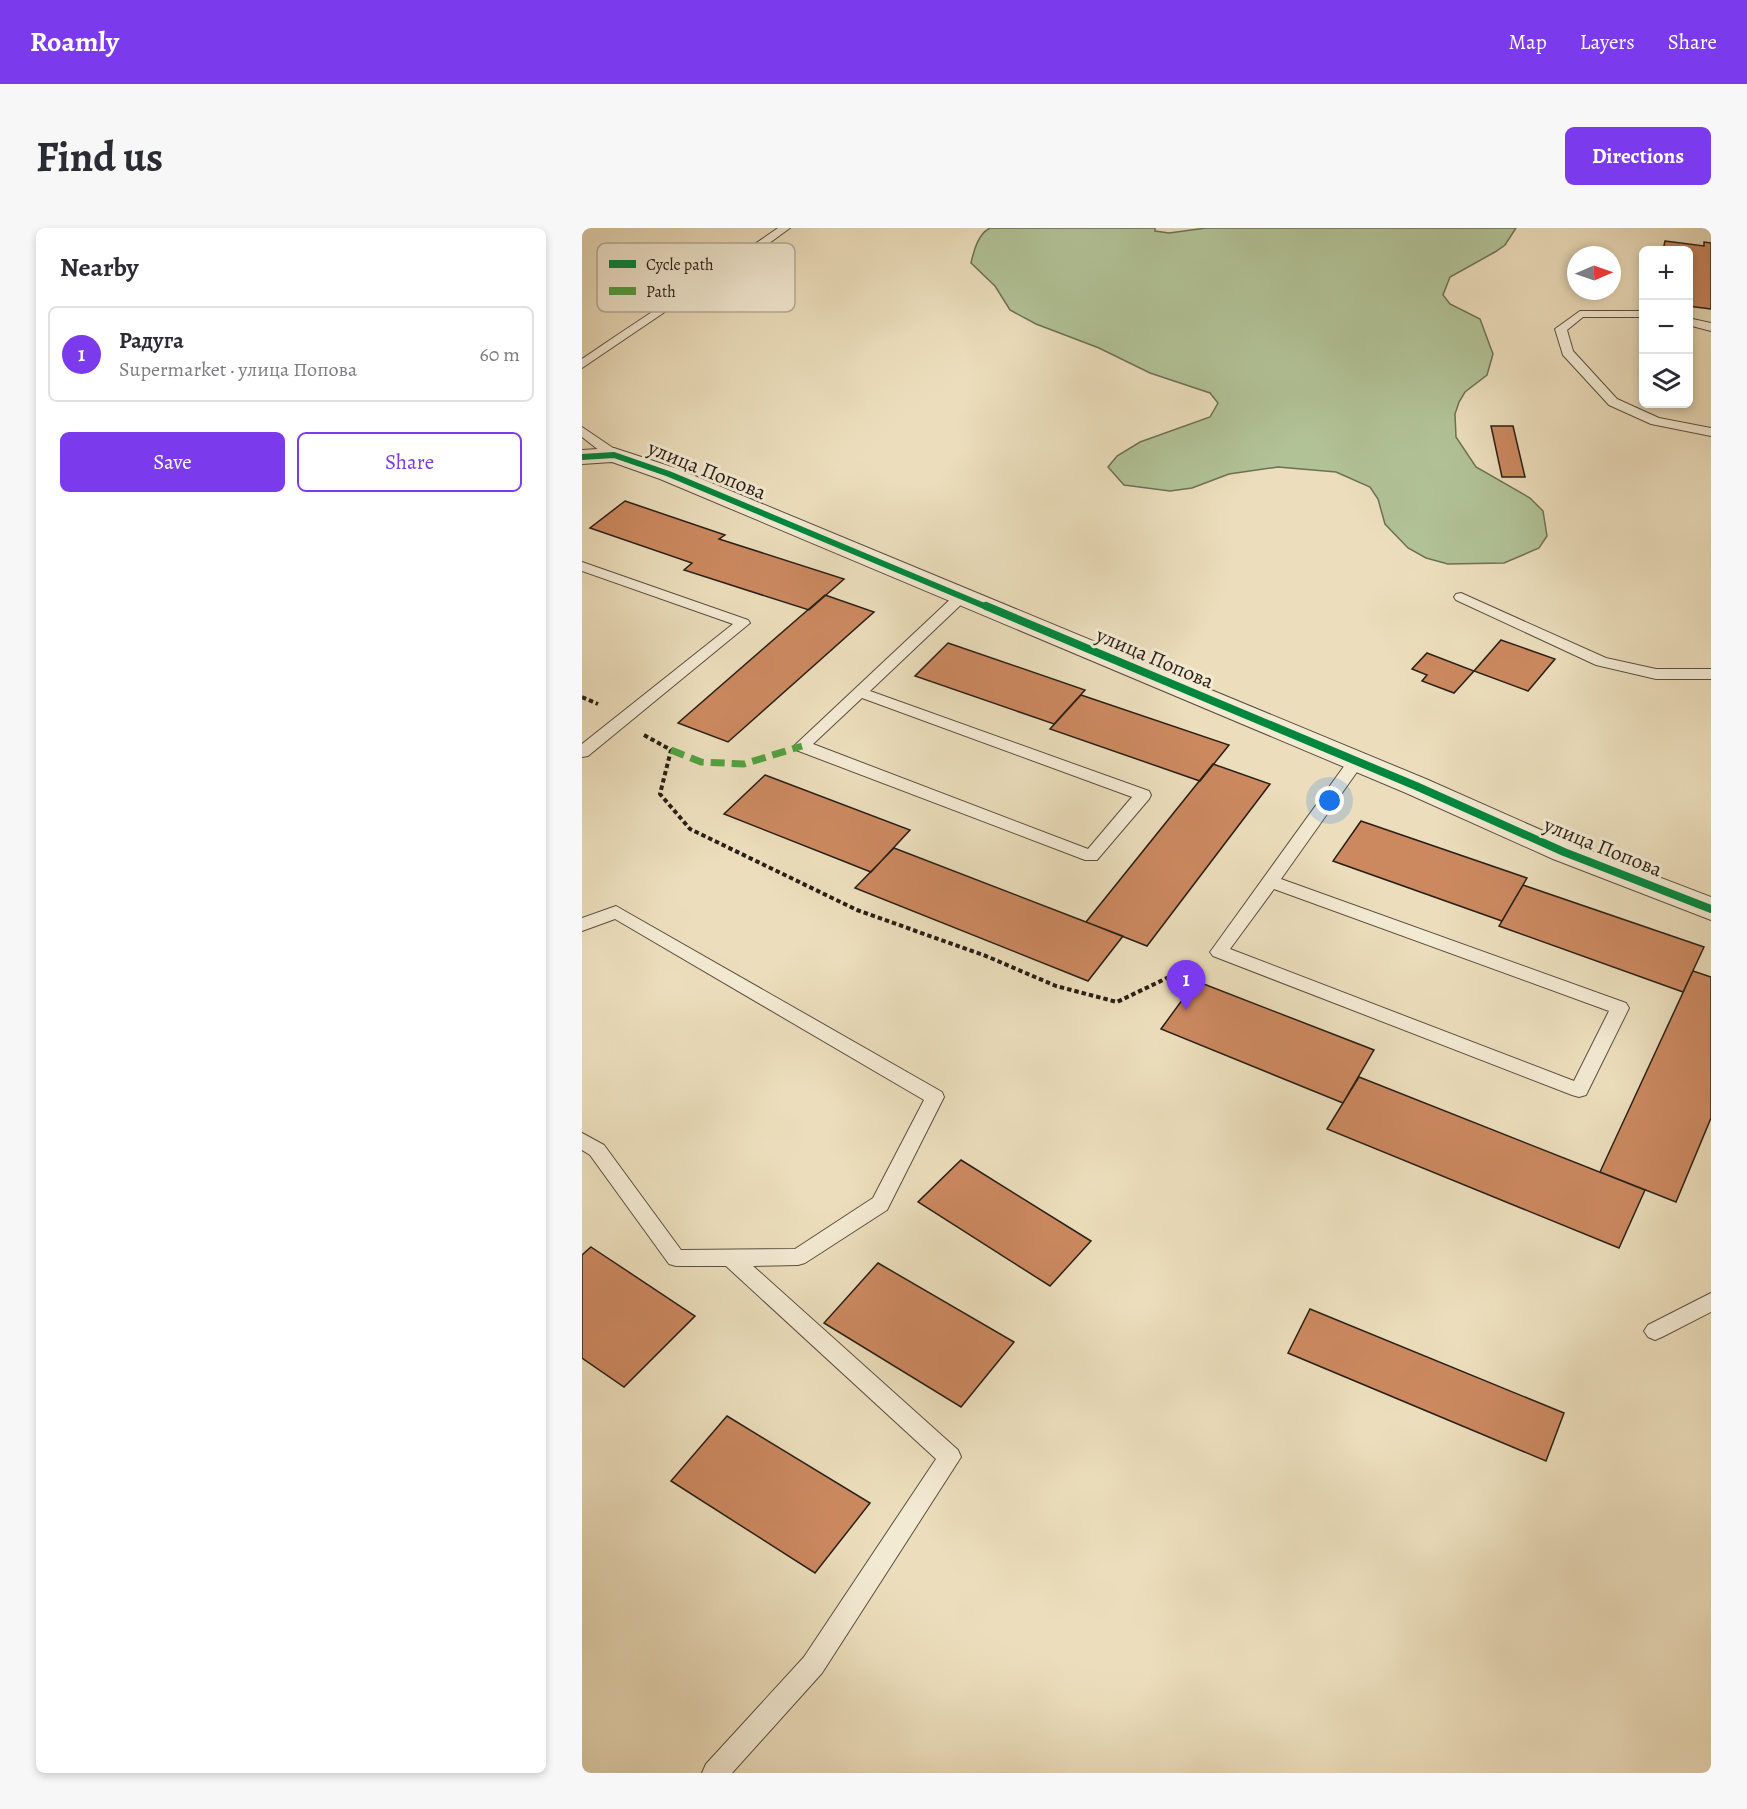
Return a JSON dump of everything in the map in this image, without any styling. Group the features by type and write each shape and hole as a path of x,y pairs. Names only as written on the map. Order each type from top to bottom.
{"street":[{"name":"улица Попова","path":"582,457 614,455 658,469 1356,762 1564,852 1711,909"}],"lane":[{"path":"764,243 785,228"},
{"path":"582,364 658,312"},
{"path":"1639,314 1580,314 1561,329 1567,352 1613,402 1655,422 1711,432"},
{"path":"1693,322 1711,327"},
{"path":"582,430 614,455"},
{"path":"582,566 743,623 582,752"},
{"path":"859,692 1143,795 1091,856 802,746 859,692 962,596"},
{"path":"1461,597 1601,662 1656,674 1711,674"},
{"path":"1270,881 1620,1008 1579,1090 1219,952 1270,881 1356,762"},
{"path":"582,925 616,912 935,1097 879,1204 798,1257 676,1258 597,1150 582,1140"},
{"path":"715,1773 813,1665 950,1457 731,1258"},
{"path":"1655,1331 1711,1302"}],"path":[{"path":"620,722 671,750 660,794 690,829 857,909 986,956 1056,986 1117,1002 1219,952"}],"green space":[{"path":"990,228 1155,228 1155,231 1169,233 1206,228 1516,228 1505,245 1450,277 1443,295 1450,304 1480,319 1493,354 1487,375 1465,392 1459,402 1455,414 1456,437 1476,467 1530,498 1543,511 1547,536 1539,548 1504,563 1448,564 1426,558 1408,548 1385,524 1378,499 1370,487 1336,472 1278,467 1229,474 1192,488 1170,491 1124,485 1108,467 1117,456 1140,442 1210,417 1218,403 1210,393 1150,373 1099,348 1036,324 1010,310 995,286 971,263 980,238"}],"building":[{"path":"1665,241 1704,246 1704,242 1711,243 1711,309 1693,307 1693,246 1664,246"},
{"path":"1491,426 1513,426 1525,477 1502,477"},
{"path":"625,501 725,535 719,539 844,579 809,610 684,570 692,563 590,528"},
{"path":"825,595 874,612 728,742 678,723"},
{"path":"1501,640 1555,659 1528,691 1474,671"},
{"path":"948,643 1085,690 1054,724 915,676"},
{"path":"1427,653 1474,671 1454,693 1422,681 1427,675 1412,669"},
{"path":"1081,695 1229,745 1200,781 1050,729"},
{"path":"1213,764 1270,784 1147,946 1086,922"},
{"path":"765,775 910,830 871,872 724,814"},
{"path":"1361,821 1527,878 1502,921 1333,861"},
{"path":"894,848 1123,936 1088,981 855,888"},
{"path":"1523,885 1704,947 1683,992 1499,926"},
{"path":"1693,971 1711,977 1711,1118 1676,1202 1600,1172"},
{"path":"1196,981 1374,1050 1343,1103 1161,1029"},
{"path":"1359,1077 1645,1190 1619,1248 1327,1129"},
{"path":"961,1160 1091,1241 1050,1286 918,1202"},
{"path":"591,1247 695,1316 624,1387 582,1358 582,1255"},
{"path":"878,1263 1014,1342 961,1407 824,1323"},
{"path":"1310,1309 1564,1413 1546,1461 1288,1353"},
{"path":"727,1416 870,1503 815,1573 671,1481"}],"marked path":[{"path":"671,750 701,762 744,764 802,746"}],"cycle path":[{"path":"582,457 614,455 669,474 1416,786 1564,852 1711,909"}],"place":[{"name":"Радуга","path":"1186,1010"}]}
